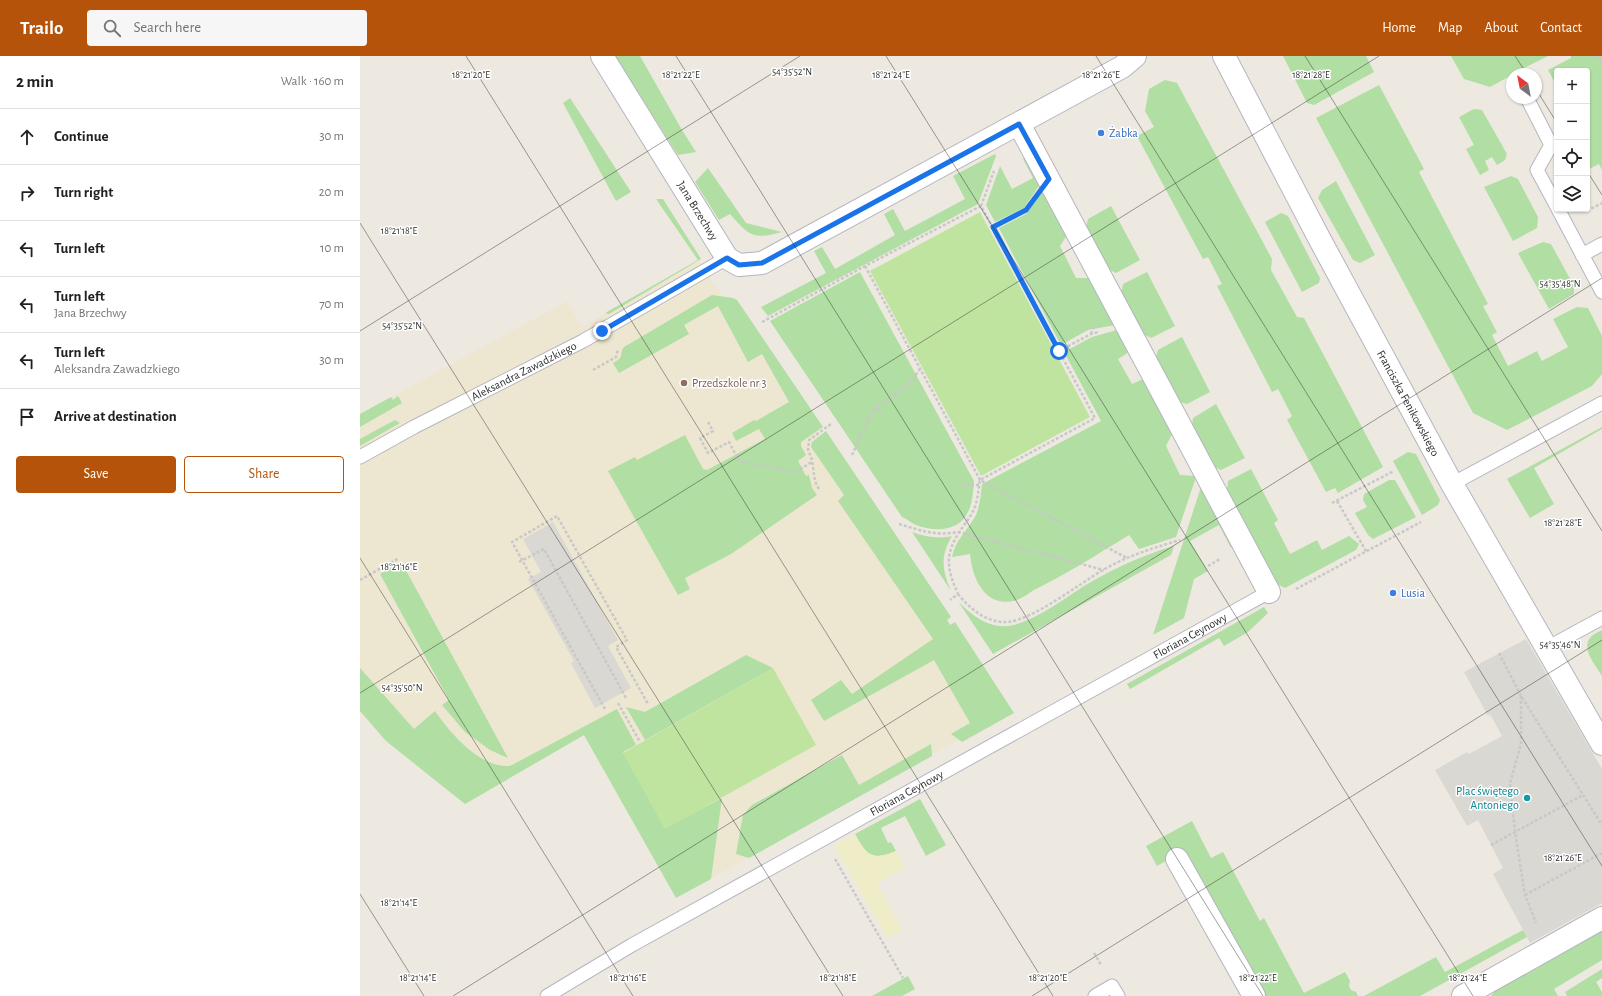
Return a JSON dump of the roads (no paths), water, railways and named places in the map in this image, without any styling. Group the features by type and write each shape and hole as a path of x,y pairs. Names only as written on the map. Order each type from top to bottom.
{"street":[{"name":"Jana Brzechwy","path":"602,56 727,258"},
{"path":"727,258 739,265 762,263 1122,67 1134,56"},
{"name":"Franciszka Fenikowskiego","path":"1224,56 1319,238 1452,484 1602,744"},
{"path":"1019,124 1268,592"},
{"path":"1177,860 1254,996"},
{"path":"1463,996 1602,918"}],"lane":[{"path":"1530,104 1551,145 1537,170 1554,202"},
{"path":"1559,212 1602,292"},
{"path":"1582,255 1602,244"},
{"name":"Aleksandra Zawadzkiego","path":"360,457 414,427 583,341 727,258"},
{"path":"1452,484 1602,404"},
{"name":"Floriana Ceynowy","path":"547,996 632,945 1268,592"},
{"path":"1546,648 1602,618"},
{"path":"1095,996 1112,986 1118,996"}],"place":[{"name":"Żabka","path":"1101,133"},
{"name":"Przedszkole nr 3","path":"684,383"},
{"name":"Lusia","path":"1393,593"},
{"name":"Plac świętego Antoniego","path":"1527,798"}]}
